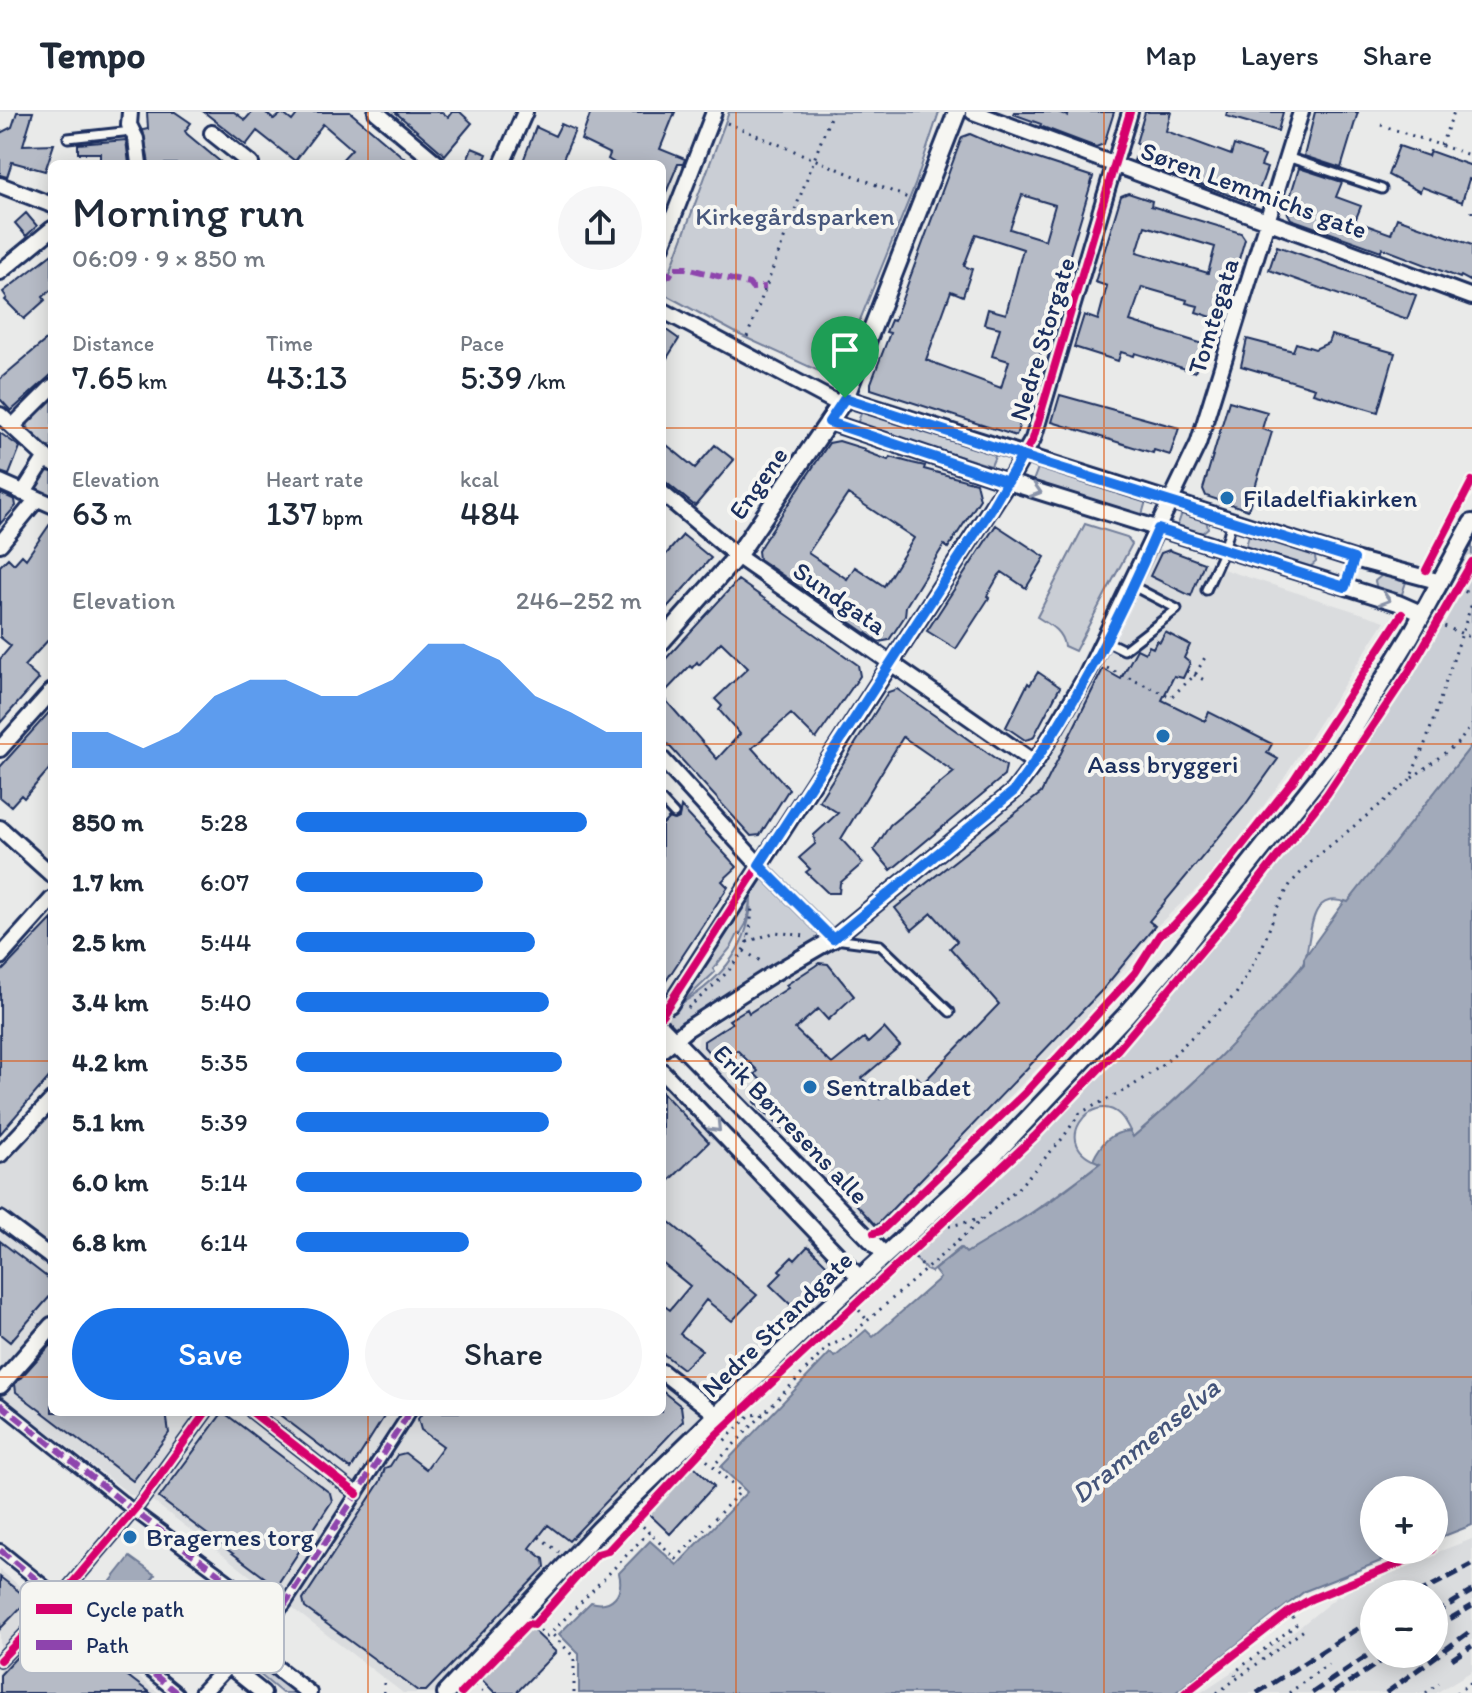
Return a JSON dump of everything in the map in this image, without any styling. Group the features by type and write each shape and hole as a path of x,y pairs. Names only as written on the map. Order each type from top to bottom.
{"street":[{"path":"130,112 129,125 136,139 139,160"},
{"path":"376,112 433,160"},
{"path":"504,160 525,112"},
{"name":"Engene","path":"666,636 737,556 843,402 957,112"},
{"name":"Søren Lemmichs gate","path":"973,112 1472,297"},
{"name":"Nedre Storgate","path":"666,1006 1033,439 1130,112"},
{"name":"Tomtegata","path":"666,1046 673,1038 771,975 833,939 1014,791 1035,763 1086,676 1198,444 1301,112"},
{"path":"666,236 713,114"},
{"path":"212,133 246,160"},
{"path":"0,185 48,203"},
{"path":"0,272 48,232"},
{"path":"666,312 739,353 843,402 1449,586"},
{"path":"13,426 48,391"},
{"path":"0,415 48,459"},
{"path":"829,422 1008,482 1398,603 1430,619"},
{"path":"0,544 48,462"},
{"path":"0,482 48,503"},
{"name":"Sundgata","path":"666,496 737,556 1035,763"},
{"name":"Nedre Strandgate","path":"446,1693 599,1530 716,1414 989,1160 1172,962 1339,752 1430,619 1449,586 1472,523"},
{"path":"0,749 48,695"},
{"path":"666,763 759,865 833,939"},
{"path":"0,828 48,871"},
{"path":"0,957 48,903"},
{"name":"Erik Børresens alle","path":"666,1031 885,1255"},
{"path":"666,1075 860,1278"},
{"path":"0,1155 48,1104"},
{"path":"0,1219 48,1255"},
{"path":"0,1385 48,1331"},
{"path":"666,1375 716,1414"},
{"path":"0,1404 134,1511 229,1581"},
{"path":"74,1581 146,1496 203,1416"},
{"path":"257,1416 357,1494"},
{"path":"284,1605 407,1416"},
{"path":"0,1550 38,1581"},
{"path":"0,1660 20,1640"},
{"path":"152,1673 177,1693"},
{"path":"202,1693 221,1673"},
{"path":"238,1673 263,1693"},
{"path":"283,1673 309,1693"}],"lane":[{"path":"68,138 132,131"},
{"path":"1287,157 1382,189"},
{"path":"1206,590 1224,550 1232,521"},
{"path":"1345,587 1354,559"},
{"path":"1104,640 1124,650 1177,609 1131,585"},
{"path":"666,805 674,814"},
{"path":"833,939 880,945 950,1012"}],"path":[{"path":"739,353 832,112"},
{"path":"1441,145 1454,112"},
{"path":"713,114 814,160 921,203"},
{"path":"1381,125 1472,156"},
{"path":"1472,211 1472,219"},
{"path":"1449,586 1464,576"},
{"path":"1449,586 1472,594"},
{"path":"1449,586 1450,600"},
{"path":"1409,781 1427,739 1472,603"},
{"path":"1430,619 1444,612"},
{"path":"1430,619 1472,638"},
{"path":"1430,619 1432,633"},
{"path":"1086,676 1103,668 1111,668 1171,697 1195,675 1207,654"},
{"path":"1187,671 1208,682"},
{"path":"713,1466 828,1347 850,1336 868,1321 1019,1187 1062,1139 1080,1113 1131,1087 1165,1063 1224,1008 1248,977 1291,883 1314,859 1459,742 1472,725"},
{"path":"687,1009 727,971 743,950 748,939 754,888 749,882"},
{"path":"1152,924 1164,932 1152,947"},
{"path":"740,934 748,939 776,932 833,939"},
{"path":"743,950 763,963 771,975"},
{"path":"928,1236 948,1218"},
{"path":"937,1228 983,1218"},
{"path":"885,1255 896,1256 900,1262 919,1245"},
{"path":"917,1260 926,1270"},
{"path":"844,1313 866,1293 860,1287 860,1278"},
{"path":"854,1304 868,1321"},
{"path":"689,1464 747,1405"},
{"path":"716,1435 723,1442 750,1415 763,1414"},
{"path":"637,1521 676,1559 740,1492 699,1453"},
{"path":"628,1531 647,1510"},
{"path":"534,1625 547,1637 649,1532"},
{"path":"539,1537 559,1552"},
{"path":"1278,1620 1303,1603"},
{"path":"1235,1679 1236,1671 1296,1625 1290,1611"},
{"path":"1217,1693 1304,1630"},
{"path":"551,1633 574,1657 574,1693"},
{"path":"1289,1693 1328,1664"},
{"path":"384,1679 384,1693"},
{"path":"472,1682 484,1693"},
{"path":"1456,1693 1472,1682"},
{"path":"1426,1693 1439,1683"}],"shaded area":[{"path":"1151,546 1385,621 1283,779 1216,871 1157,926 1079,1027 876,1230 697,1048 699,1035 779,981 781,984 780,981 833,939 1035,763"},
{"path":"666,1075 859,1278 587,1530 444,1693 403,1693 284,1602 284,1581 257,1581 146,1496 131,1495 0,1395 0,1154 48,1102 48,1416 666,1416"},
{"path":"1472,1539 1472,1671 1436,1693 1200,1693 1301,1626 1338,1596 1360,1582 1360,1668 1448,1668 1448,1580 1365,1580 1407,1564 1448,1564 1448,1548"},
{"path":"0,1570 20,1586 20,1673 132,1673 159,1693 0,1693"}],"green space":[{"name":"Kirkegårdsparken","path":"729,112 939,112 915,185 836,379 740,335 666,295 666,282"},
{"path":"48,399 47,449 29,431 27,419"},
{"path":"862,411 996,454 991,466 857,424"},
{"path":"1038,468 1146,501 1142,515 1033,481"},
{"path":"44,470 48,470 48,496 34,487"},
{"path":"1182,513 1206,520 1208,528 1201,534 1177,527"},
{"path":"1085,524 1127,537 1132,544 1075,651 1064,646 1058,632 1037,617"},
{"path":"1256,534 1314,553 1316,562 1309,568 1250,550 1246,546 1249,535"},
{"path":"1472,542 1472,745 1348,903 1334,900 1324,903 1317,911 1306,957 1293,980 1197,1079 1133,1137 1122,1117 1109,1109 1098,1109 1087,1114 1076,1133 1077,1145 1085,1155 1101,1162 1001,1232 966,1253 960,1248 931,1272 926,1270 906,1248 996,1163 1083,1074 1166,981 1245,885 1324,786 1373,716 1425,630"},
{"path":"1382,575 1406,582 1401,597 1377,589 1375,581"},
{"path":"759,865 833,939 673,1038 666,1031 666,1011","holes":["751,895 746,928 722,971 682,1003 715,972 713,969 740,934 746,924"]},
{"path":"258,1673 272,1673 296,1693 282,1693"}],"water":[{"name":"Drammenselva","path":"1472,745 1472,1525 1448,1534 1448,1476 1360,1476 1360,1564 1373,1564 1305,1591 1175,1693 579,1693 579,1654 559,1634 591,1602 605,1603 615,1597 620,1587 619,1573 650,1541 677,1565 747,1492 721,1467 830,1353 835,1357 866,1330 873,1337 940,1278 934,1270 961,1248 966,1253 1047,1204 1100,1163 1093,1160 1107,1140 1130,1131 1133,1137 1156,1117 1201,1076 1304,964 1304,958 1345,901 1348,902"},
{"path":"130,1557 155,1575 150,1581 111,1581"}],"building":[{"path":"17,112 33,112 23,145 54,144 45,171 12,162 7,177 0,175 0,133 12,127"},
{"path":"147,112 175,112 191,123 185,131 187,134 218,160 148,160 143,130 148,129"},
{"path":"204,112 234,112 245,120 252,112 265,112 274,120 282,113 292,121 299,112 350,112 406,160 342,160 352,149 323,124 296,160 257,131 246,145"},
{"path":"395,112 442,112 448,117 452,112 460,112 472,123 445,155"},
{"path":"591,112 675,112 660,149 685,159 683,164 678,164 666,192 666,160 610,160 610,154 581,140"},
{"path":"1014,112 1058,112 1068,116 1069,112 1114,112 1104,144 1096,147 1040,126"},
{"path":"1145,112 1171,112 1166,131 1231,155 1234,145 1265,156 1261,166 1267,168 1254,204 1134,161"},
{"path":"1227,112 1283,112 1278,131 1226,116"},
{"path":"1315,112 1358,112 1341,168 1304,156"},
{"path":"561,124 575,130 563,160 524,160 536,127 555,136"},
{"path":"970,134 1093,177 1016,436 871,389 890,333 886,332 891,320 894,321 962,137","holes":["1022,195 1055,205 1045,240 1010,229","976,234 1023,249 1006,314 988,309 984,324 1000,328 992,356 1009,361 1001,388 926,360 951,291 963,296 972,269 964,266"]},
{"path":"126,140 128,160 100,160 100,153 78,153 78,144"},
{"path":"1399,146 1428,156 1430,151 1472,166 1472,180 1469,179 1462,202 1422,187 1420,192 1388,175"},
{"path":"472,148 487,154 485,160 467,160"},
{"path":"1299,168 1342,182 1336,197 1361,206 1355,221 1391,234 1397,218 1472,245 1472,282 1382,248 1381,251 1291,219 1286,210"},
{"path":"1128,193 1152,201 1151,206 1241,233 1245,239 1221,320 1196,312 1198,306 1186,303 1187,300 1142,287 1130,321 1203,344 1195,372 1135,353 1134,356 1121,352 1118,361 1074,347 1084,315 1098,320 1107,286 1095,282 1121,196","holes":["1145,226 1215,247 1208,273 1137,252"]},
{"path":"26,213 37,226 26,236 15,223"},
{"path":"1277,246 1416,295 1407,319 1269,270"},
{"path":"48,257 48,293 43,297 45,300 24,319 5,300 7,298 3,292"},
{"path":"666,330 679,339 666,360"},
{"path":"1331,335 1395,353 1378,412 1313,393 1315,388 1241,366 1247,339 1293,351 1296,343 1315,349 1328,343"},
{"path":"48,338 48,378 11,411 0,399 0,379"},
{"path":"1060,395 1179,428 1170,455 1154,450 1153,453 1052,422"},
{"name":"Filadelfiakirken","path":"1229,401 1267,412 1262,429 1272,432 1248,510 1206,496 1203,489"},
{"path":"0,433 20,447 9,475 0,472"},
{"path":"839,441 888,460 890,457 925,466 924,469 976,483 980,499 948,548 944,545 889,640 879,642 759,559 758,551 762,544 829,443","holes":["848,494 914,538 884,586 855,567 847,579 808,553"]},
{"path":"666,444 695,468 715,445 734,460 695,506 666,482"},
{"path":"0,493 15,500 16,506 0,524"},
{"path":"996,525 1045,557 1026,588 1002,572 999,575 987,596 989,598 956,649 927,631"},
{"path":"48,527 48,640 24,666 39,679 0,723 0,659 11,646 0,637 0,566 8,558 14,564 22,555 26,559"},
{"path":"683,535 711,558 666,609 666,554"},
{"path":"1169,550 1204,563 1191,596 1150,576 1161,553"},
{"path":"738,580 858,665 860,676 816,739 791,714 752,748 789,789 760,835 751,836 666,742 666,701 717,759 740,734 719,710 722,706 715,699 748,668 721,642 699,665 697,662 692,668 690,666 666,691 666,659"},
{"path":"1165,632 1190,645 1184,658 1190,663 1183,678 1174,676 1162,700 1205,721 1209,712 1272,744 1267,753 1278,759 1243,808 1149,921 1155,926 1104,988 876,1226 798,1140 796,1142 754,1102 768,1088 755,1074 758,1071 737,1050 717,1062 704,1047 704,1041 732,1023 729,1020 747,1009 749,1013 819,963 828,964 854,996 828,1020 818,1009 795,1029 832,1064 864,1038 868,1043 884,1028 900,1046 862,1078 880,1099 898,1080 907,1088 917,1077 923,1083 999,1004 950,948 957,941 932,913 912,930 895,908 1041,793 1103,669 1121,679 1137,649 1145,653 1149,646 1153,648 1157,640 1160,642"},
{"path":"1038,672 1060,687 1033,738 1025,740 1006,727 1028,683 1030,685"},
{"path":"897,689 1006,766 1004,776 891,870 874,850 890,825 954,772 903,737 841,839 863,863 840,883 839,893 828,893 806,872 810,869 799,858 815,844 814,835 838,813 819,801 888,692"},
{"path":"48,713 48,771 24,798 21,795 11,806 0,797 0,767"},
{"path":"681,807 737,867 722,881 728,887 666,981 666,821 679,818"},
{"path":"48,923 48,1079 0,1134 0,973"},
{"path":"666,1096 709,1142 666,1184"},
{"path":"666,1219 757,1295 732,1321 706,1300 680,1334 702,1350 683,1369 666,1356 666,1307 670,1310 690,1286 666,1266"},
{"path":"0,1241 48,1278 48,1299 10,1342 0,1334"},
{"path":"808,1246 826,1264 826,1273 793,1307 770,1285 782,1273 779,1270 792,1257 795,1260"},
{"path":"48,1347 48,1416 167,1416 169,1433 133,1481 16,1392 15,1384"},
{"path":"666,1394 681,1406 683,1421 569,1541 548,1525 530,1548 544,1559 545,1567 426,1691 418,1691 305,1608 303,1600 380,1482 385,1468 397,1455 405,1453 426,1469 443,1446 421,1430 420,1416 666,1416"},
{"path":"220,1416 228,1416 330,1493 332,1501 280,1581 269,1581 159,1498"},
{"path":"281,1416 384,1416 351,1469"},
{"path":"694,1466 714,1486 670,1534 649,1514"},
{"path":"0,1577 20,1592 20,1608 0,1629"},
{"path":"529,1626 556,1652 516,1693 495,1693 479,1677"},
{"path":"20,1653 20,1673 124,1673 150,1693 0,1693 0,1675"}],"railway":[{"path":"1443,1580 1472,1565"},
{"path":"1448,1606 1472,1591"},
{"path":"1448,1620 1472,1606"},
{"path":"1257,1693 1360,1627"},
{"path":"1386,1693 1472,1630"},
{"path":"1452,1659 1472,1646"},
{"path":"1312,1693 1360,1660"},
{"path":"1333,1693 1371,1668"}],"marked path":[{"path":"666,273 670,275 674,268 686,268 749,284 752,288 766,287"},
{"path":"759,865 833,939"},
{"path":"0,1404 134,1511 229,1581"},
{"path":"284,1605 407,1416"},
{"path":"0,1550 38,1581"},
{"path":"152,1673 177,1693"}],"cycle path":[{"path":"666,1009 1033,439 1130,112"},
{"path":"1426,570 1472,481"},
{"path":"461,1693 528,1624 534,1625 597,1554 608,1551 716,1435 1035,1136 1118,1049 1221,928 1327,794 1408,673 1472,562"},
{"path":"874,1233 881,1231 1025,1093 1135,973 1160,934 1174,925 1209,887 1293,781 1402,614"},
{"path":"74,1581 140,1503 203,1416"},
{"path":"257,1416 357,1494"},
{"path":"1185,1693 1290,1611 1311,1599 1397,1564"},
{"path":"0,1660 20,1640"}],"place":[{"name":"Filadelfiakirken","path":"1227,498"},
{"name":"Aass bryggeri","path":"1163,736"},
{"name":"Sentralbadet","path":"810,1087"},
{"name":"Bragernes torg","path":"130,1537"}],"route":[{"path":"845,398 829,422 1008,482 1022,456 1354,559 1345,587 1158,529 1086,676 1035,763 1014,791 833,939 759,865 991,509 1008,482 1022,456 845,398"}]}
